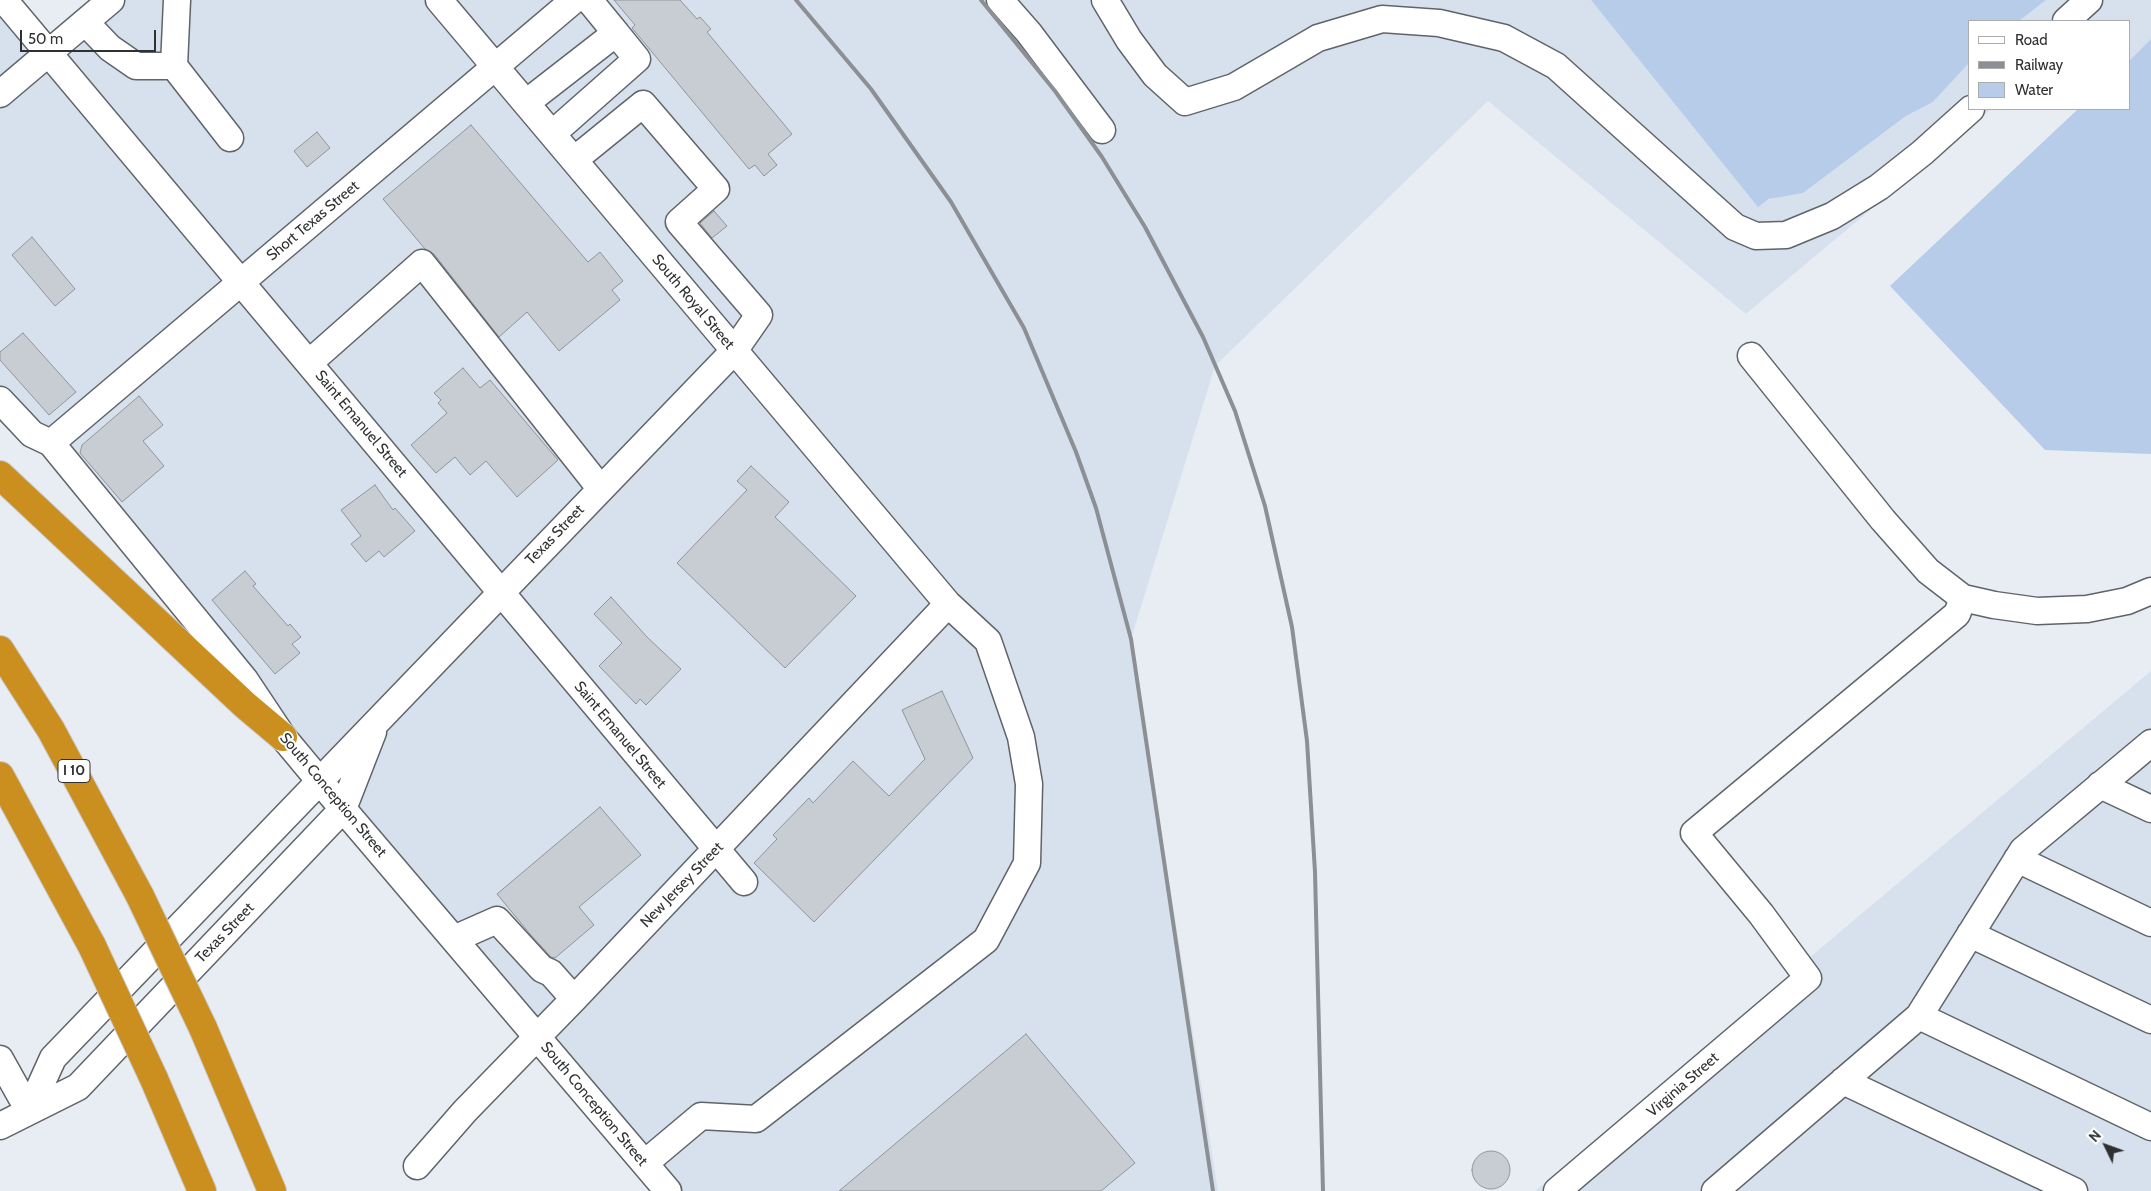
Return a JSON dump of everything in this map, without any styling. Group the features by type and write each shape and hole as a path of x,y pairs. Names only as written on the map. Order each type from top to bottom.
{"highway":[{"path":"0,475 244,705 283,736"},
{"name":"I 10","path":"0,650 51,730 140,896 204,1028 272,1191"},
{"path":"0,776 92,946 154,1079 202,1191"}],"street":[{"name":"Saint Emanuel Street","path":"4,0 744,882"},
{"path":"0,94 111,0"},
{"path":"176,0 174,66 230,138"},
{"name":"South Royal Street","path":"439,0 948,604 988,641 1022,737 1029,784 1027,863 986,940 756,1119 701,1116 644,1164"},
{"name":"Short Texas Street","path":"51,443 574,0"},
{"path":"552,134 637,59 589,0"},
{"path":"1000,0 1029,33 1102,130"},
{"path":"1105,0 1129,40 1154,75 1185,102 1234,87 1318,38 1382,19 1439,23 1504,38 1556,66 1735,227 1756,236 1786,235 1832,216 1879,187 1922,153 1970,110"},
{"path":"2067,20 2089,0"},
{"path":"85,22 110,48 136,66 174,66"},
{"path":"526,103 616,33"},
{"name":"Texas Street","path":"28,1111 53,1058 377,719 734,351 759,315 679,222 716,189 643,104 574,160"},
{"path":"309,363 422,263 600,488"},
{"path":"1751,356 1883,520 1928,571 1963,598 1994,606 2037,611 2087,609 2127,601 2151,591"},
{"name":"South Conception Street","path":"0,400 32,434 51,443 246,680 283,736 342,809 668,1191"},
{"name":"Virginia Street","path":"1557,1191 1808,978 1760,914 1694,833 1958,614 1963,598"},
{"name":"New Jersey Street","path":"417,1166 464,1111 538,1037 948,604"},
{"name":"Texas Street","path":"0,1126 78,1087 342,809 377,719"},
{"path":"1715,1191 1919,1016 2023,850 2151,742"},
{"path":"2100,785 2151,809"},
{"path":"2017,859 2151,923"},
{"path":"454,939 497,920 542,970 551,973 574,999"},
{"path":"1970,934 2151,1020"},
{"path":"1919,1016 2151,1127"},
{"path":"0,1059 28,1111"},
{"path":"1843,1081 2074,1191"}],"shaded area":[{"path":"0,0 48,53 111,0 1591,0 1764,202 1776,197 1803,193 1906,116 1933,102 1968,64 1968,110 1990,110 1746,314 1488,101 1215,366 1131,639 1218,1191 668,1191 0,400"},
{"path":"2046,0 2151,0 2151,39 2131,59 2131,20 2020,20"},
{"path":"2151,671 2151,1191 1535,1191 1854,920"}],"water":[{"path":"1591,0 2046,0 2020,20 1968,20 1968,64 1933,102 1906,116 1803,193 1769,199 1758,207"},
{"path":"2151,39 2151,454 2045,450 1890,286 2077,110 2131,110 2131,59"}],"building":[{"path":"614,0 680,0 697,19 700,17 711,29 707,32 792,134 768,154 777,165 764,176 755,165 749,169 632,28 635,25"},
{"path":"471,125 588,262 600,252 623,281 612,290 620,300 559,351 527,312 499,337 434,254 425,249 383,199"},
{"path":"317,132 330,148 307,167 294,151"},
{"path":"714,211 727,226 712,238 700,223"},
{"path":"32,237 75,289 55,306 12,255"},
{"path":"23,333 76,392 49,415 0,360 0,352"},
{"path":"463,368 480,388 490,380 558,460 517,497 486,461 470,475 455,457 436,473 411,445 447,413 438,403 441,400 434,393"},
{"path":"139,396 163,425 143,441 164,466 122,502 80,453 82,445"},
{"path":"751,466 789,502 775,517 856,596 785,668 677,563 747,490 737,481"},
{"path":"375,485 393,510 395,508 415,531 384,557 379,551 366,562 351,544 361,536 341,510"},
{"path":"245,571 256,584 253,586 288,626 290,624 301,637 292,644 300,653 275,674 212,600"},
{"path":"611,597 647,637 681,669 646,705 640,699 636,704 599,666 622,643 594,614"},
{"path":"942,691 973,758 814,922 754,863 777,839 773,835 809,798 813,803 853,761 889,796 925,759 902,710"},
{"path":"600,807 641,855 579,907 594,925 555,958 551,957 497,894"},
{"path":"1026,1034 1135,1163 1101,1191 839,1191"},
{"path":"1491,1151 1504,1157 1510,1170 1504,1183 1491,1189 1478,1183 1472,1170 1478,1157"}],"railway":[{"path":"796,0 871,89 951,202 1024,328 1076,452 1096,508 1131,639 1213,1191"},
{"path":"981,0 1055,91 1102,157 1145,227 1203,337 1235,411 1265,506 1292,627 1307,741 1315,872 1323,1191"}]}
